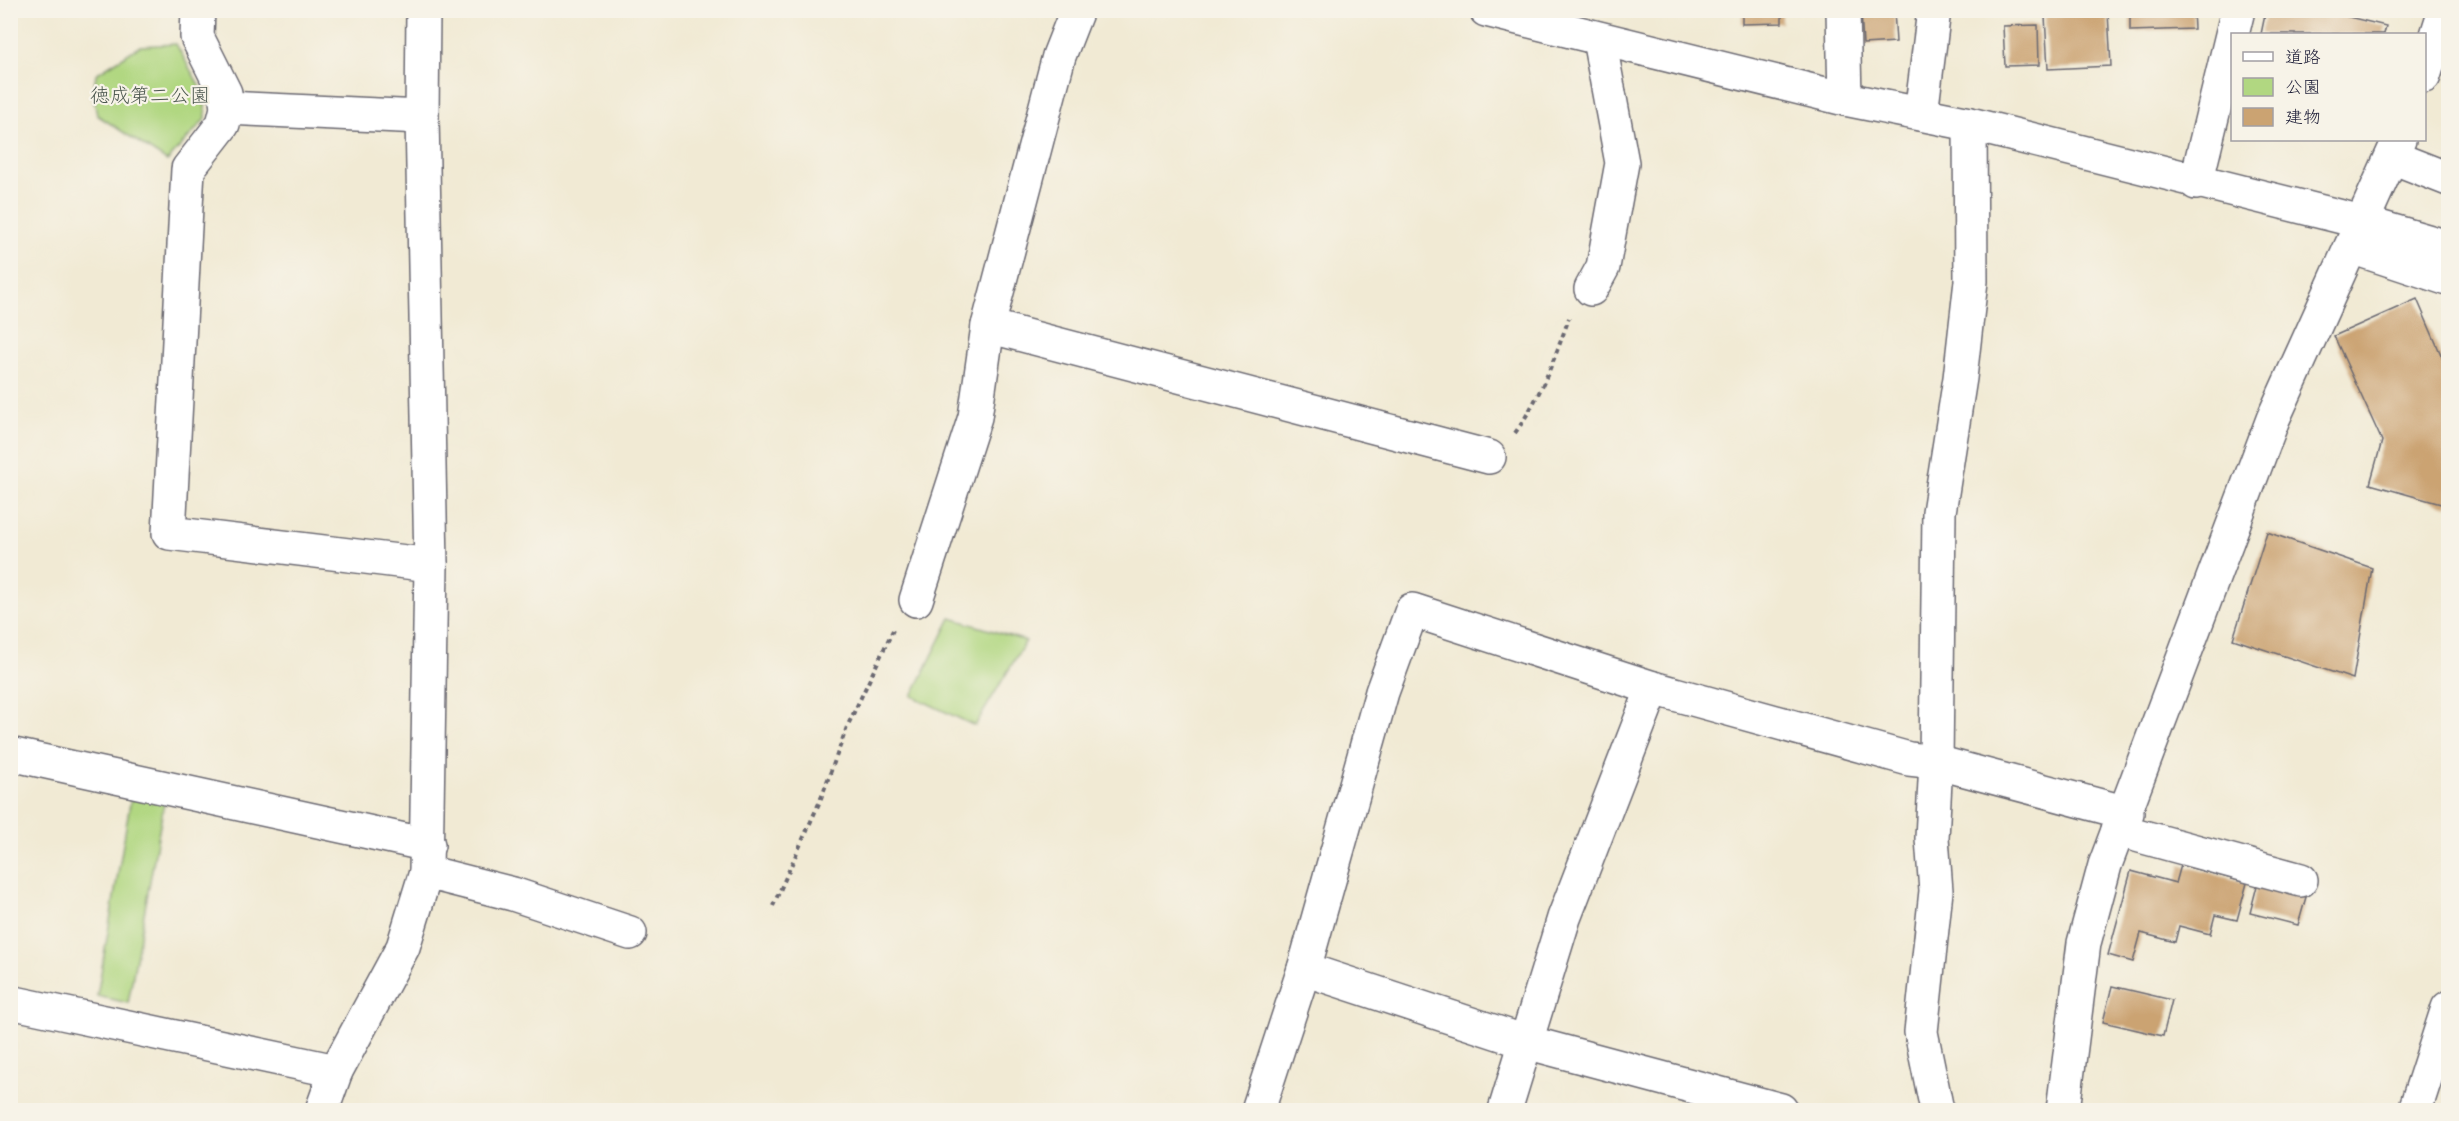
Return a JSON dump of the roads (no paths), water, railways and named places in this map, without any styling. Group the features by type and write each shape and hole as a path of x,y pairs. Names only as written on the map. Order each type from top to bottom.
{"street":[{"path":"198,10 196,37 225,93 227,108 223,124 188,169 169,532 431,565"},
{"path":"322,1110 336,1071 403,948 427,859 431,565 422,117 423,10"},
{"path":"916,600 975,417 988,326 1059,56 1077,10"},
{"path":"1486,10 1845,99 1970,124 2196,183 2357,234 2448,279"},
{"path":"1843,10 1845,99"},
{"path":"1921,114 1934,10"},
{"path":"2232,33 2238,10"},
{"path":"2434,68 2445,10"},
{"path":"1592,289 1604,267 1622,163 1599,39"},
{"path":"2196,183 2231,39"},
{"path":"227,108 422,117"},
{"path":"1937,1110 1921,1032 1936,891 1932,838 1936,762 1939,512 1960,378 1971,281 1970,124"},
{"path":"2063,1110 2084,943 2105,865 2273,419 2395,148 2448,179"},
{"path":"2357,234 2448,247"},
{"path":"988,326 1489,457"},
{"path":"1258,1110 1304,969 1382,692 1413,610 1653,688 1910,759 1936,762 2301,880"},
{"path":"1505,1110 1564,918 1653,688"},
{"path":"10,754 427,859 513,894 630,933"},
{"path":"1304,969 1526,1042 1781,1110"},
{"path":"10,1002 336,1071"},
{"path":"2415,1110 2433,1062 2448,1008"}],"park label":[{"name":"徳成第二公園","path":"150,95"}]}
